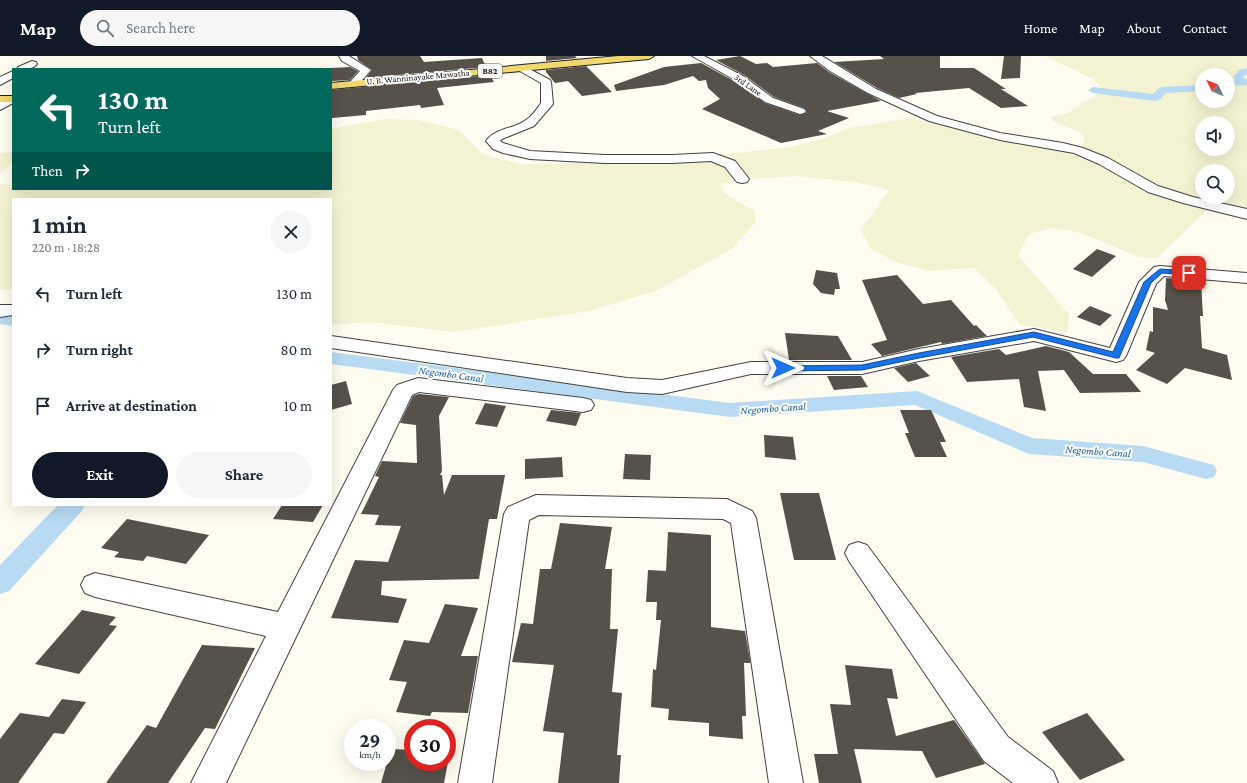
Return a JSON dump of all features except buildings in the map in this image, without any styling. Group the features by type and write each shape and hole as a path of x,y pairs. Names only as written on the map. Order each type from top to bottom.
{"main road":[{"name":"U. B. Wanninayake Mawatha","path":"332,86 622,57 648,56"}],"street":[{"path":"344,56 345,59 366,70 354,83"},
{"name":"3rd Lane","path":"697,56 739,78 769,100 800,111"},
{"path":"815,56 838,71 881,95 925,116 976,131 1022,141 1063,145 1088,153 1152,188 1247,214"},
{"path":"24,68 32,64"},
{"path":"522,68 546,82 547,104 530,123 498,136 492,141 498,146 516,153 530,155 585,158 672,159 713,157 730,164 742,178"},
{"path":"0,82 12,75"},
{"path":"0,107 8,99"},
{"path":"332,342 627,385 662,386 751,368 862,368 919,355 1034,334 1116,356 1148,282 1160,271 1247,278"},
{"path":"0,311 12,310"},
{"path":"208,783 404,390 418,384 583,405"},
{"path":"474,783 517,514 536,505 727,509 743,518 786,783"},
{"path":"858,553 996,749 1041,783"},
{"path":"95,585 286,627"}],"green space":[{"path":"1045,56 1247,56 1247,211 1220,204 1235,204 1235,164 1195,164 1195,197 1178,193 1151,182 1082,146 1085,138 1078,131 1054,122 1050,117 1068,113 1104,90 1093,79"},
{"path":"910,118 1010,141 1053,147 1077,154 1166,198 1207,210 1157,258 1139,257 1081,233 1052,228 1029,234 1018,255 1069,315 1067,332 1020,325 995,288 974,268 929,271 896,262 871,249 861,230 889,190 855,182 797,176 745,179 719,184 725,194 755,211 756,221 733,248 656,291 589,311 453,332 371,322 332,325 332,198 12,198 12,290 0,289 0,184 12,185 12,190 332,190 332,129 384,119 418,120 459,130 484,155 522,164 572,163 737,153 792,147 825,138 849,128"},
{"path":"12,152 12,163 0,173 0,153"}],"waterway":[{"path":"1235,83 1244,83 1238,77 1242,72 1247,71"},
{"path":"1093,90 1155,98 1163,90 1195,88"},
{"name":"Negombo Canal","path":"0,319 12,321"},
{"name":"Negombo Canal","path":"332,358 730,410 917,398 1029,446 1143,454 1206,471"},
{"path":"0,583 72,506"}],"route":[{"path":"783,368 862,368 919,355 1034,334 1116,356 1148,282 1160,271 1189,273"}]}
